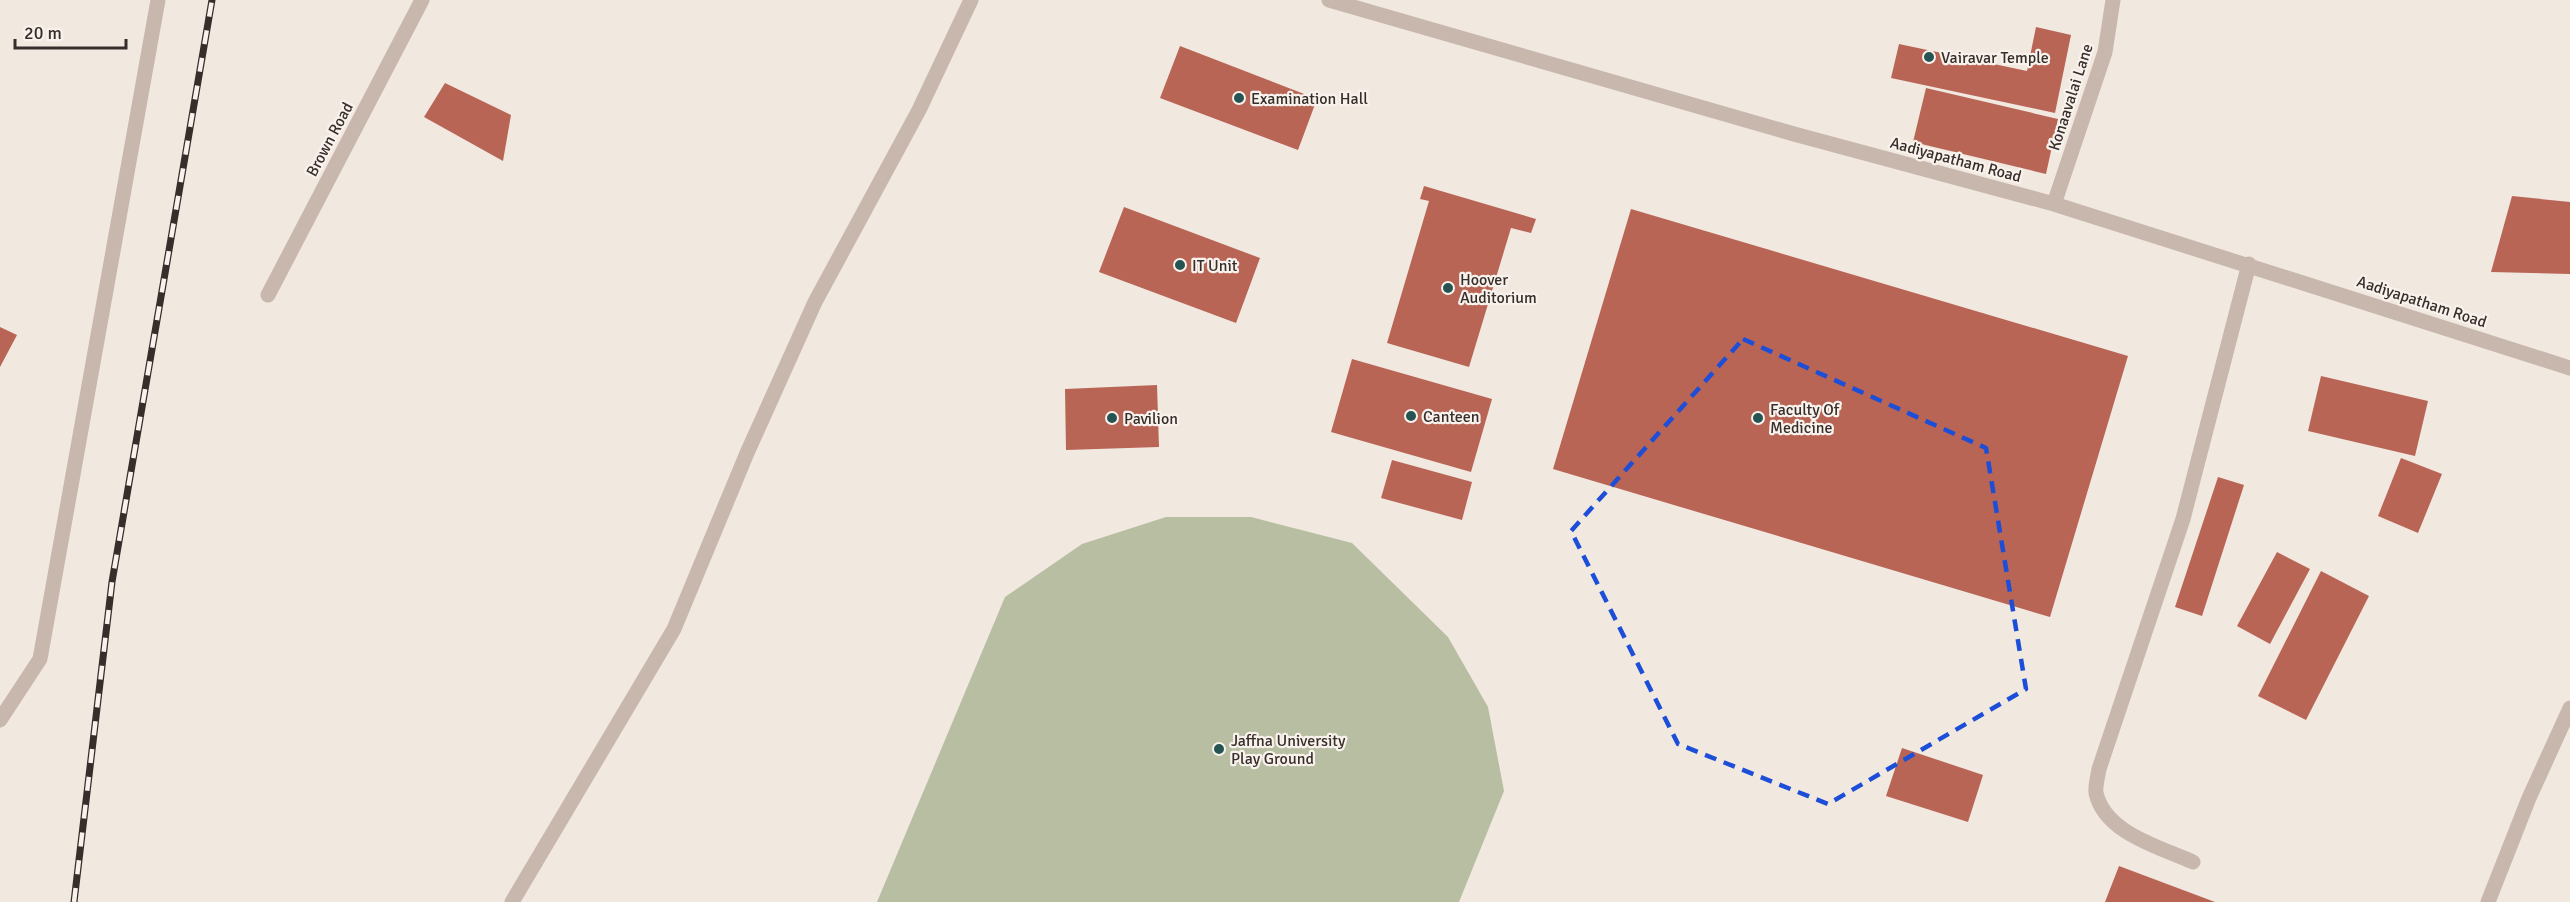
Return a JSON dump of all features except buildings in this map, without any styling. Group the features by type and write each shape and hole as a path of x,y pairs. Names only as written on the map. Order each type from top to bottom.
{"street":[{"path":"0,720 40,659 158,0"},
{"name":"Brown Road","path":"268,295 422,0"},
{"path":"512,902 674,628 747,453 814,302 919,110 971,0"},
{"name":"Aadiyapatham Road","path":"1329,0 1794,134 2054,204 2249,264 2570,368"},
{"name":"Konaavalai Lane","path":"2054,204 2105,52 2113,0"},
{"path":"2193,862 2128,833 2105,813 2096,791 2099,769 2183,519 2249,264"},
{"path":"2488,902 2529,798 2570,708"}],"highlighted area":[{"path":"1743,339 1986,448 2026,689 1828,804 1678,744 1571,531"}],"green space":[{"name":"Jaffna University Play Ground","path":"1166,517 1251,517 1352,543 1448,637 1488,707 1504,791 1459,902 877,902 1005,597 1082,544"}],"railway":[{"path":"74,902 112,582 212,0"}],"place":[{"name":"Vairavar Temple","path":"1929,57"},
{"name":"Examination Hall","path":"1239,98"},
{"name":"IT Unit","path":"1180,265"},
{"name":"Hoover Auditorium","path":"1448,288"},
{"name":"Canteen","path":"1411,416"},
{"name":"Pavilion","path":"1112,418"},
{"name":"Faculty Of Medicine","path":"1758,418"},
{"name":"Jaffna University Play Ground","path":"1219,749"}]}
